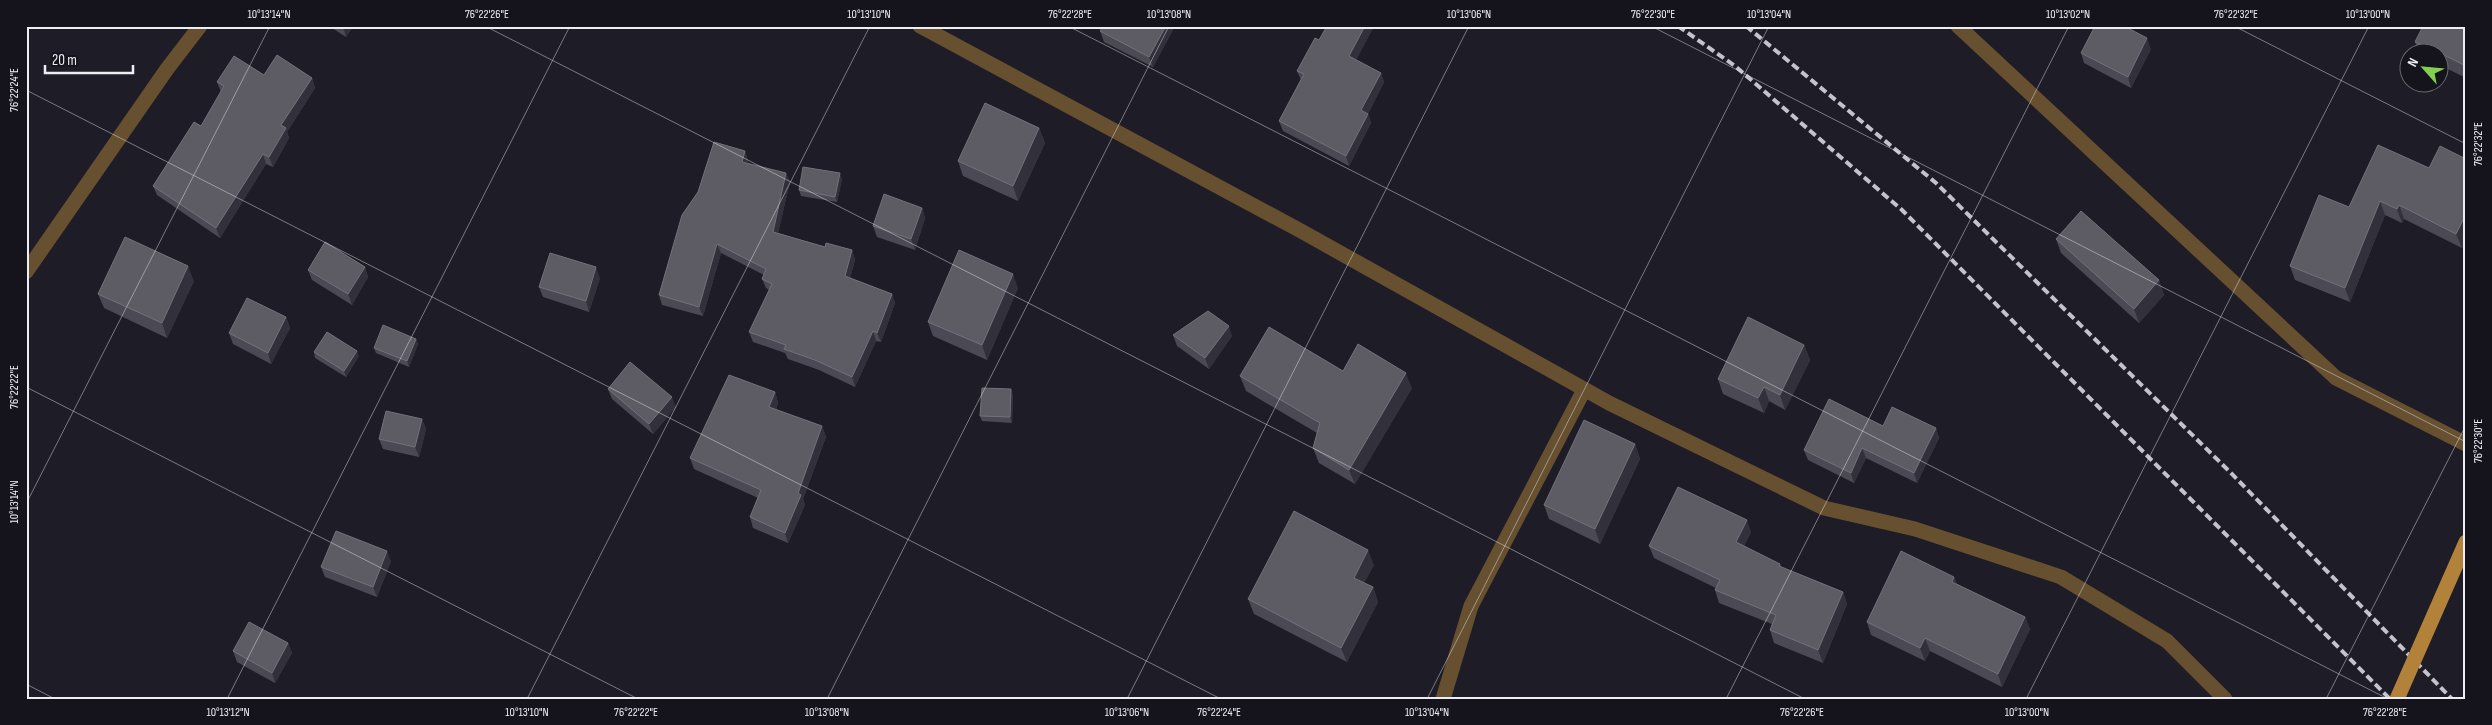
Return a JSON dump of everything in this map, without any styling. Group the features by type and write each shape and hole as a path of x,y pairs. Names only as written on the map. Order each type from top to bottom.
{"main road":[{"path":"2397,699 2466,542"}],"street":[{"path":"26,272 167,69 200,26"},
{"path":"920,26 1292,227 1584,390 1824,508 1914,529 2061,577 2167,642 2225,699"},
{"path":"1958,26 2336,378 2466,444"},
{"path":"1443,699 1471,606 1584,390"}],"building":[{"path":"1103,26 1166,26 1149,57 1100,31"},
{"path":"1327,26 1365,26 1349,56 1381,73 1361,110 1368,114 1346,156 1279,121 1304,74 1297,71 1315,38 1319,40"},
{"path":"2095,26 2124,26 2147,38 2128,77 2081,53"},
{"path":"2423,26 2466,26 2466,66 2450,58 2450,42 2415,42"},
{"path":"277,55 312,78 281,125 286,128 269,157 263,154 216,228 153,186 194,122 201,126 224,86 217,82 234,56 264,75"},
{"path":"985,103 1039,128 1013,186 958,161"},
{"path":"714,142 745,151 742,162 786,173 773,232 825,247 826,243 852,250 845,276 892,294 877,333 873,331 852,377 815,360 784,349 786,345 749,332 772,284 762,279 766,269 717,244 699,307 659,295 682,215 698,192"},
{"path":"2378,145 2429,168 2440,146 2466,159 2466,219 2464,218 2456,234 2399,205 2397,209 2380,201 2345,288 2290,266 2319,195 2349,207"},
{"path":"803,167 840,173 835,197 799,190"},
{"path":"884,194 922,208 911,239 873,226"},
{"path":"2081,211 2159,280 2134,309 2056,239"},
{"path":"125,237 188,266 162,323 98,294"},
{"path":"325,242 365,267 348,294 308,270"},
{"path":"959,250 1013,274 982,345 928,322"},
{"path":"550,253 596,267 586,301 539,287"},
{"path":"247,298 286,317 268,353 229,333"},
{"path":"1208,311 1229,326 1205,358 1173,335"},
{"path":"1748,317 1804,345 1780,395 1764,387 1758,398 1718,379"},
{"path":"383,325 416,339 407,361 374,348"},
{"path":"1269,327 1343,371 1358,344 1406,373 1349,470 1313,448 1320,423 1240,376"},
{"path":"327,332 357,351 344,371 314,352"},
{"path":"630,362 672,397 649,424 608,389"},
{"path":"729,375 775,392 769,407 822,426 798,493 801,495 785,533 750,517 761,490 690,458"},
{"path":"982,388 1011,389 1010,417 980,416"},
{"path":"1829,399 1883,426 1892,407 1936,428 1914,473 1862,448 1851,473 1804,450"},
{"path":"386,411 422,419 415,447 379,439"},
{"path":"1584,420 1635,444 1595,529 1544,505"},
{"path":"1678,487 1747,520 1736,542 1780,564 1779,566 1843,592 1818,650 1770,630 1776,615 1715,590 1720,580 1649,546"},
{"path":"1294,511 1368,550 1354,578 1373,587 1341,648 1248,599"},
{"path":"336,531 387,551 373,587 321,567"},
{"path":"1901,551 1954,577 1952,582 2025,617 1998,674 1925,638 1920,648 1867,622"},
{"path":"249,622 288,643 272,673 233,651"}],"railway":[{"path":"1678,26 1735,66 1902,210 2390,699"},
{"path":"1746,26 1936,183 2229,471 2452,699"}]}
